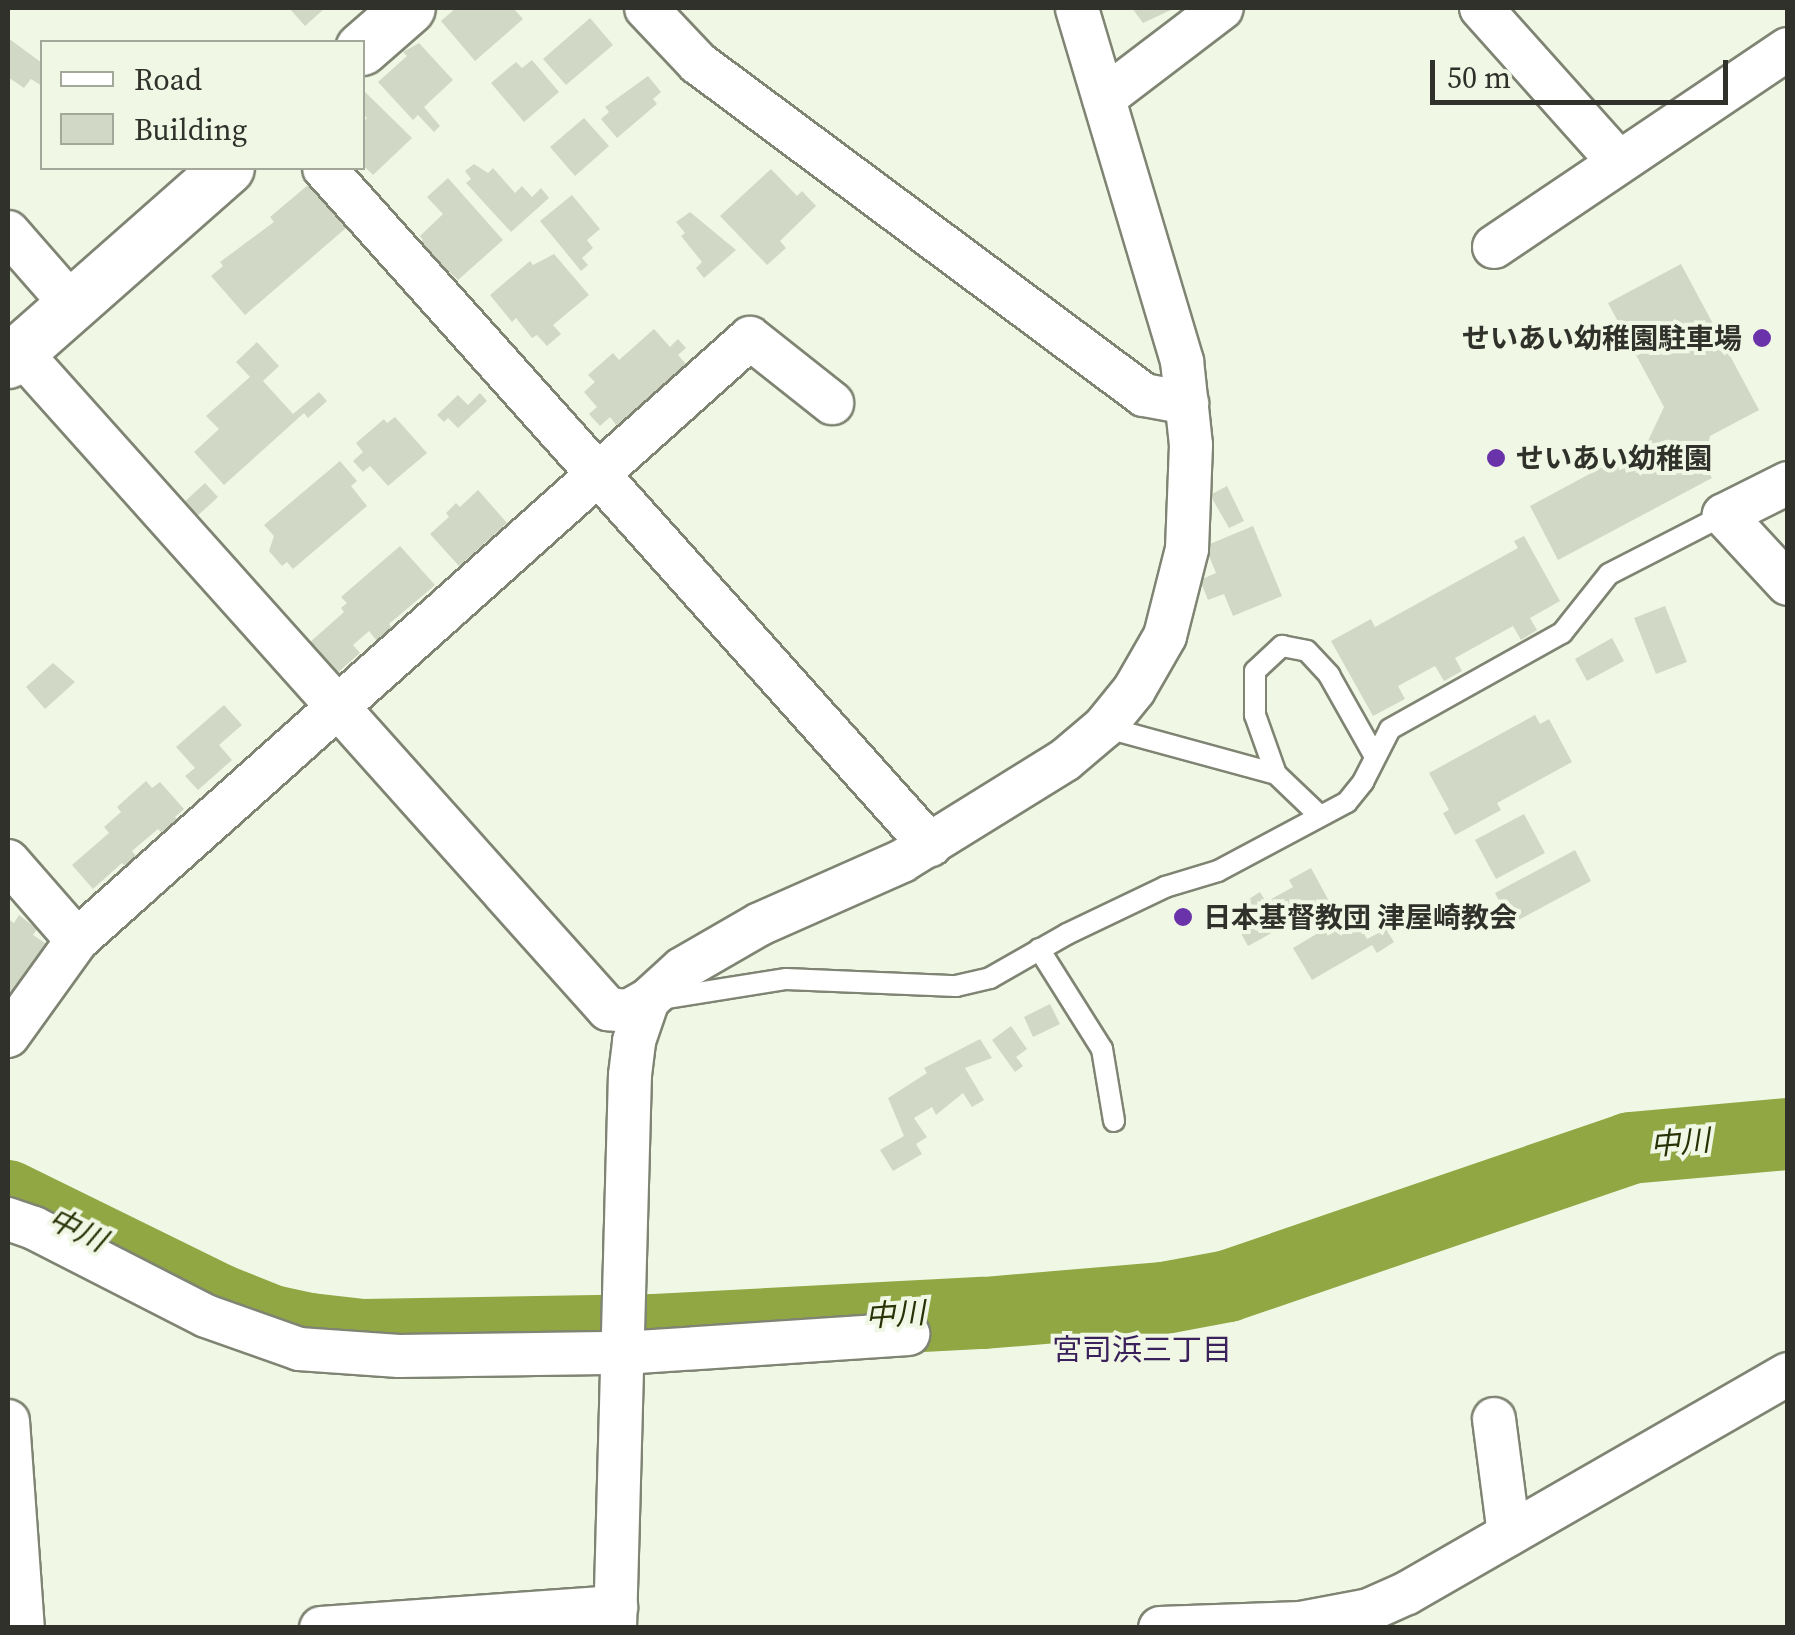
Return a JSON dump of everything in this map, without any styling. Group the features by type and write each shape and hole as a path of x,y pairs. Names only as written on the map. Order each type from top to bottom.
{"street":[{"path":"365,45 409,8"},
{"path":"646,8 698,63 1144,395 1187,403"},
{"path":"226,170 11,359 337,705 608,1009 628,1011 648,1000 682,969 760,924 930,846 1065,760 1104,726 1134,690 1165,636 1187,550 1191,445 1182,362 1077,8"},
{"path":"1104,98 1222,8"},
{"path":"1482,8 1618,161"},
{"path":"1494,247 1788,49"},
{"path":"326,170 930,846"},
{"path":"8,232 72,305"},
{"path":"8,1036 78,940 750,338 832,404"},
{"path":"1788,483 1724,515 1788,584"},
{"path":"8,861 78,940"},
{"path":"321,1628 615,1617 623,1336 630,1272 630,1076 634,1040 648,1000"},
{"path":"8,1219 34,1228 206,1316 298,1350 399,1356 623,1336 908,1334"},
{"path":"1160,1628 1301,1622 1369,1610 1788,1374"},
{"path":"1494,1419 1509,1534"},
{"path":"8,1421 23,1628"}],"lane":[{"path":"648,1000 786,980 956,986 990,978 1165,888 1218,871 1347,802 1364,782 1390,729 1562,633 1608,574 1724,515"},
{"path":"1320,816 1276,774 1255,715 1255,670 1282,646 1307,651 1329,675 1374,755"},
{"path":"1104,726 1276,774"},
{"path":"1039,950 1102,1049 1114,1121"}],"building":[{"path":"289,8 325,8 305,26"},
{"path":"456,8 513,8 523,19 475,61 441,21"},
{"path":"1132,8 1175,8 1143,23"},
{"path":"590,18 613,45 566,85 543,59"},
{"path":"8,38 40,62 40,85 31,79 24,88 8,77"},
{"path":"419,43 453,80 424,107 440,126 434,132 418,115 413,120 378,82 407,56 403,52"},
{"path":"532,60 559,92 524,122 491,83 516,62 522,68"},
{"path":"648,76 661,92 653,99 657,104 617,138 601,119 609,112 605,107"},
{"path":"365,92 412,138 373,175 365,167"},
{"path":"584,118 609,146 575,176 550,147"},
{"path":"474,164 488,173 493,168 515,193 522,186 532,197 541,188 549,198 511,232 466,183 471,179 465,171"},
{"path":"771,169 797,196 802,191 816,206 780,241 786,248 767,265 720,216"},
{"path":"448,178 503,240 458,280 418,243 423,240 420,236 443,214 427,197"},
{"path":"308,185 346,228 245,315 211,276 223,266 220,262 274,222 270,217"},
{"path":"572,195 600,229 587,240 593,248 582,258 588,265 581,271 540,221"},
{"path":"690,212 736,250 704,278 696,268 702,262 681,236 685,233 676,222"},
{"path":"554,254 589,295 553,325 561,334 547,346 537,335 532,338 516,318 512,322 490,295 530,261 533,265"},
{"path":"1681,264 1759,410 1710,436 1704,464 1712,478 1558,560 1530,506 1647,443 1664,407 1608,303"},
{"path":"654,329 670,347 678,339 686,348 678,355 687,365 617,426 610,417 600,426 589,414 597,407 584,392 595,382 588,375 613,353 619,360"},
{"path":"257,342 279,366 263,381 293,414 319,392 327,401 308,418 304,413 224,485 194,452 219,429 206,416 250,377 236,362"},
{"path":"480,393 487,401 458,428 448,418 444,422 437,415 458,395 468,405"},
{"path":"395,417 427,453 388,486 370,466 363,472 353,461 363,452 356,443 384,419 387,423"},
{"path":"340,461 357,481 351,486 367,506 293,569 287,562 282,566 269,551 274,536 264,525"},
{"path":"205,483 218,497 194,519 181,505"},
{"path":"1227,486 1244,521 1229,528 1210,495"},
{"path":"478,490 507,523 459,566 430,534 449,517 446,513 456,503 460,507"},
{"path":"1253,526 1282,596 1233,616 1224,594 1208,600 1200,580 1216,573 1205,546"},
{"path":"1524,536 1560,601 1530,618 1537,630 1521,640 1513,626 1455,658 1462,671 1444,681 1435,666 1398,686 1405,699 1373,716 1331,641 1371,619 1375,627 1518,548 1514,541"},
{"path":"400,546 435,585 389,624 392,628 377,641 369,631 353,645 360,653 336,674 309,643 344,612 341,608 347,603 341,597"},
{"path":"1665,606 1687,662 1656,674 1634,618"},
{"path":"1612,638 1624,661 1587,681 1575,659"},
{"path":"53,663 75,682 45,709 26,687"},
{"path":"224,705 242,725 219,745 232,760 198,790 185,776 195,768 176,747"},
{"path":"1535,715 1540,724 1549,719 1572,762 1497,803 1501,810 1455,835 1443,813 1449,810 1429,773"},
{"path":"146,781 152,788 160,782 184,809 175,817 179,821 164,835 158,829 132,851 137,857 125,866 122,863 93,889 72,865 109,833 104,827 121,812 117,807"},
{"path":"1524,814 1545,853 1496,879 1475,840"},
{"path":"1575,850 1591,881 1511,924 1495,893"},
{"path":"1311,868 1329,901 1248,946 1232,917 1252,906 1249,899 1260,892 1266,902 1293,887 1289,880"},
{"path":"1346,902 1367,939 1386,929 1394,942 1377,953 1372,945 1312,980 1293,948 1328,927 1322,916"},
{"path":"19,915 37,929 33,935 48,945 8,1002 8,919 14,923"},
{"path":"1050,1004 1060,1024 1033,1037 1024,1017"},
{"path":"1011,1026 1027,1049 1016,1057 1023,1066 1015,1072 992,1040"},
{"path":"980,1039 992,1058 965,1068 984,1100 972,1107 963,1093 936,1115 932,1107 914,1118 927,1137 916,1144 922,1154 893,1171 880,1150 904,1136 888,1098 927,1073 924,1068"}],"waterway":[{"name":"中川","path":"8,1196 217,1299 272,1321 310,1329 363,1335 655,1330 984,1313 1164,1298 1228,1286 1630,1148 1788,1134"}],"place":[{"name":"せいあい幼稚園駐車場","path":"1762,338"},
{"name":"せいあい幼稚園","path":"1496,458"},
{"name":"日本基督教団 津屋崎教会","path":"1183,917"}],"district":[{"name":"宮司浜三丁目","path":"1142,1350"}]}
